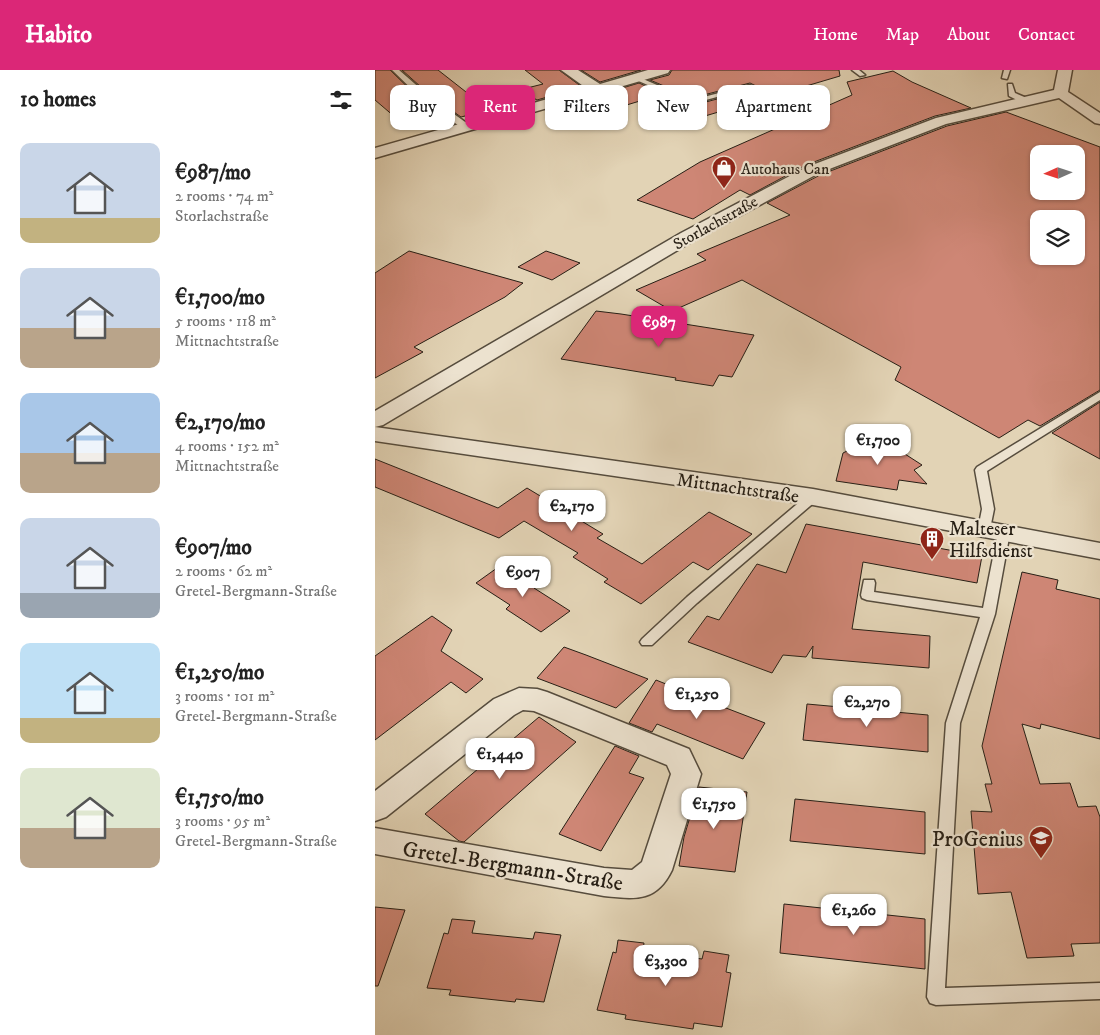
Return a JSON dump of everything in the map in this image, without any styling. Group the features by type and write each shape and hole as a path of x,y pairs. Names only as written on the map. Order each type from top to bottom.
{"street":[{"path":"568,70 591,85"},
{"path":"611,85 663,70"},
{"path":"1065,70 1061,92 1100,120"},
{"name":"Storlachstraße","path":"375,420 687,238 813,170 941,121 1061,92"},
{"path":"375,153 465,126"},
{"name":"Mittnachtstraße","path":"375,434 813,497 1100,551"},
{"name":"Gretel-Bergmann-Straße","path":"375,808 504,707 519,699 537,700 678,757 686,774 656,870 638,885 604,882 375,841"}],"lane":[{"path":"395,70 427,98 465,126"},
{"path":"855,70 862,75"},
{"path":"1005,78 1007,70"},
{"path":"636,78 691,102 717,95"},
{"path":"1010,85 1012,94 1026,100"},
{"path":"1100,395 981,470 994,531 988,614 953,723 937,997 1100,991"},
{"path":"647,642 692,600 813,497"},
{"path":"869,583 867,595 988,614"}],"building":[{"path":"375,70 390,70 405,85 390,85 390,113 375,100"},
{"path":"402,70 438,70 465,91 465,116 461,117 455,113 455,85 419,85"},
{"path":"525,70 559,70 579,85 545,85 545,98 537,100 535,99 535,86 543,84"},
{"path":"581,70 641,70 600,82"},
{"path":"672,70 839,70 840,76 810,85 754,85 750,83 742,85 717,85 717,92 707,94 707,85 662,85 650,80 669,75"},
{"path":"893,71 912,82 971,108 935,116 806,165 750,195 740,190 693,219 637,200 700,162 773,130 830,130 830,105 852,95 847,82"},
{"path":"639,83 643,85 638,85 638,102 628,105 628,86"},
{"path":"717,99 717,112 707,115 707,102"},
{"path":"1006,112 1100,147 1100,390 1040,426 1028,420 999,438 895,380 901,367 742,280 672,311 636,290 706,260 697,254 790,215 767,203 820,175 947,126"},
{"path":"409,251 523,283 505,297 414,347 423,352 375,378 375,273"},
{"path":"546,251 580,263 552,280 518,267"},
{"path":"596,311 754,335 732,377 719,375 713,386 561,359"},
{"path":"1100,402 1100,459 1052,433"},
{"path":"877,436 922,465 914,470 927,484 899,480 897,490 836,481 843,453"},
{"path":"375,459 498,508 527,488 603,534 597,538 642,564 709,512 752,534 708,570 693,562 641,604 604,582 608,579 573,557 578,553 524,521 499,538 375,487"},
{"path":"806,524 982,556 977,583 863,562 852,629 930,636 929,668 812,658 813,646 806,657 783,655 772,673 688,642 707,616 719,620 757,564 786,573"},
{"path":"504,563 538,585 534,588 570,611 541,632 506,609 510,605 476,583"},
{"path":"1022,572 1058,580 1056,589 1100,599 1100,739 1041,724 1040,729 1022,724 1040,784 1070,783 1078,807 1096,806 1100,817 1100,943 1071,944 1074,956 1027,958 1011,892 978,894 971,811 992,812 985,784 992,784 982,746"},
{"path":"432,616 452,630 441,651 483,679 466,693 451,682 375,740 375,656"},
{"path":"564,647 648,679 616,708 537,678"},
{"path":"656,680 765,723 743,759 657,724 652,732 629,723"},
{"path":"807,704 928,715 928,752 803,740"},
{"path":"539,717 576,742 464,842 459,841 425,814"},
{"path":"615,746 639,756 629,773 644,778 601,851 559,834"},
{"path":"699,787 747,792 735,872 679,866 684,837"},
{"path":"795,799 925,812 925,854 790,841"},
{"path":"784,904 925,919 925,969 780,953"},
{"path":"375,907 405,910 378,986 375,986"},
{"path":"452,919 475,921 472,933 533,939 535,932 561,935 544,1002 516,999 515,1002 449,995 451,990 427,988 444,933 448,934"},
{"path":"618,940 644,943 643,950 702,959 704,951 729,955 726,972 731,973 722,1027 694,1023 693,1029 625,1019 626,1015 597,1010 613,952 616,953"}],"place":[{"name":"Autohaus Can","path":"724,189"},
{"name":"Malteser Hilfsdienst","path":"932,560"},
{"name":"ProGenius","path":"1041,859"}]}
